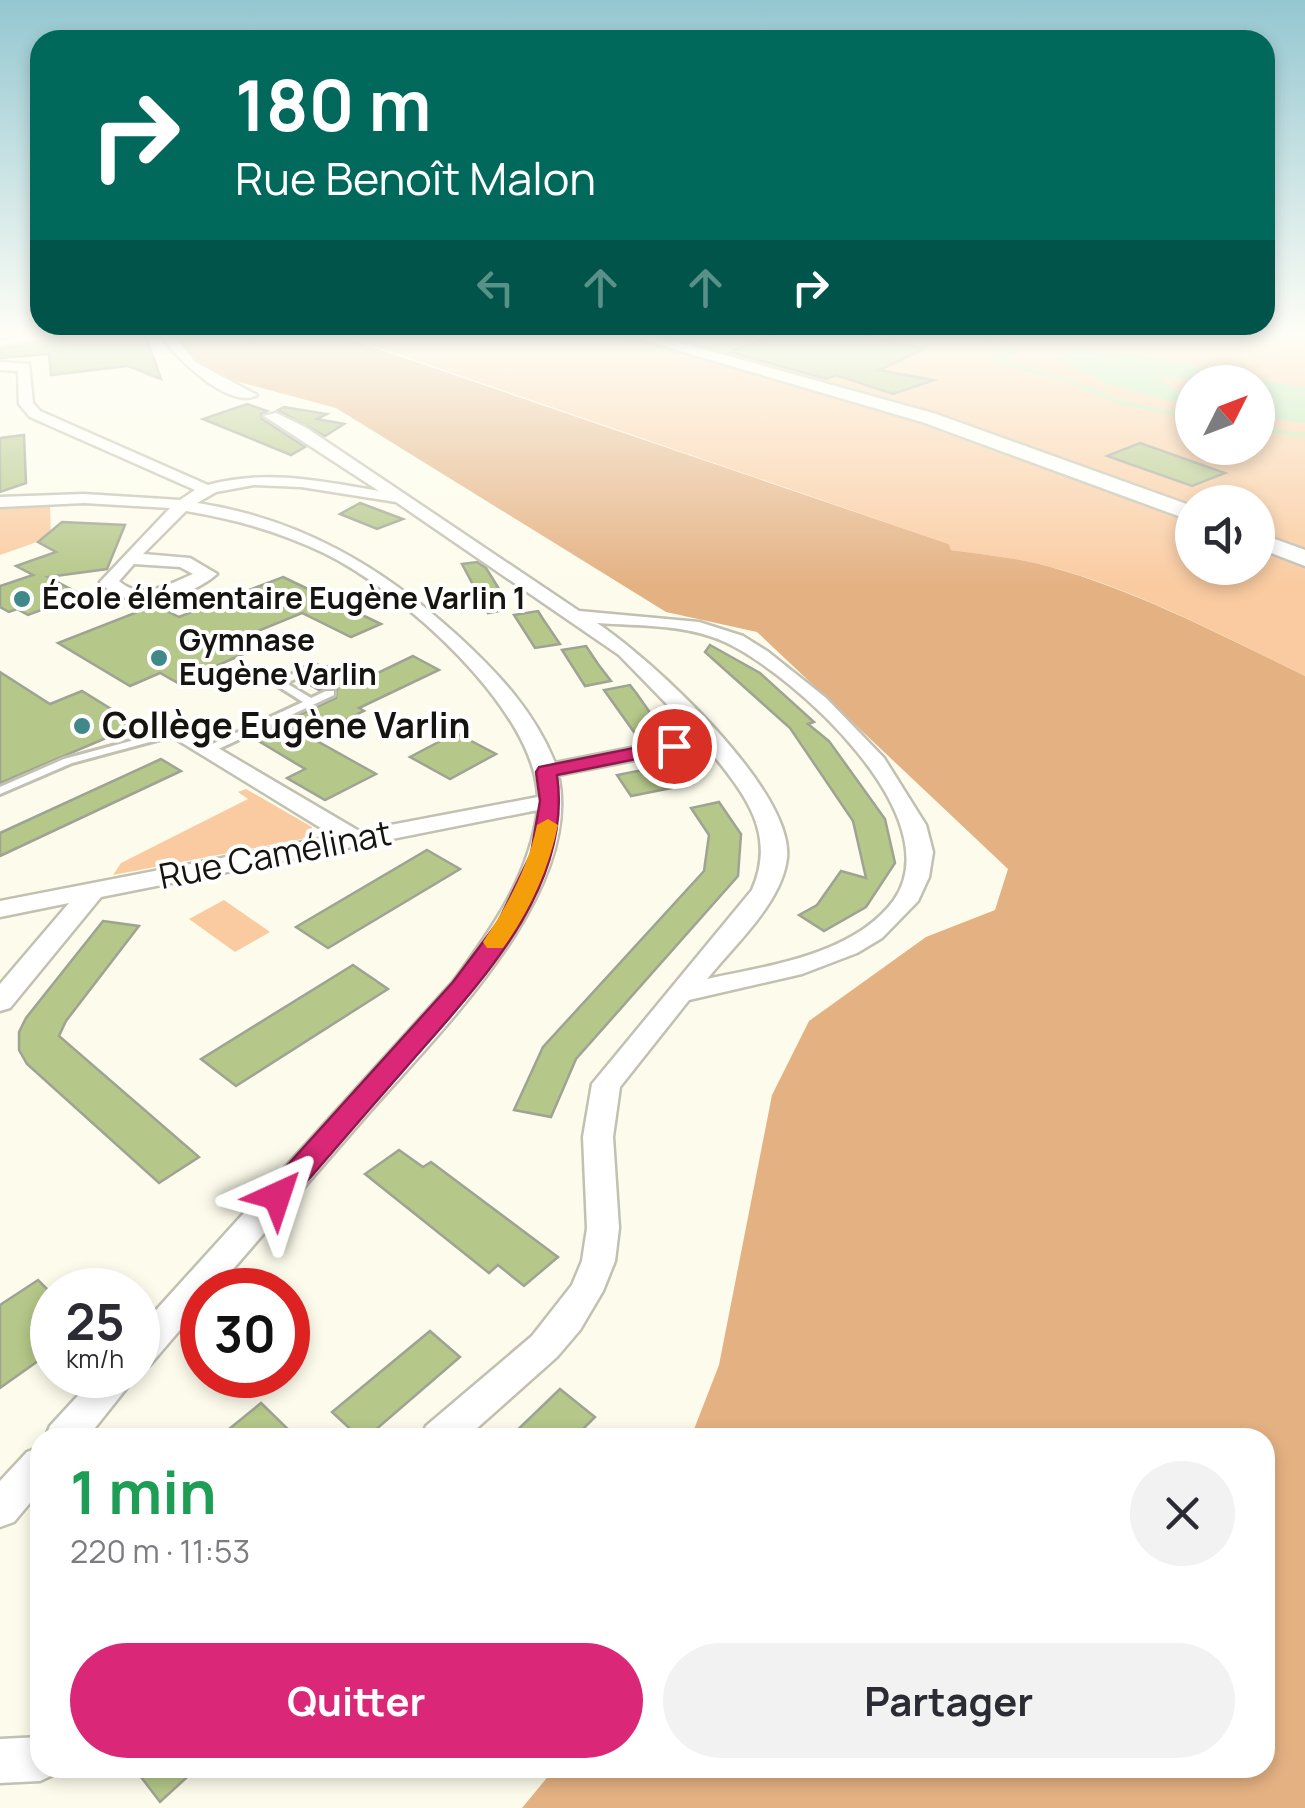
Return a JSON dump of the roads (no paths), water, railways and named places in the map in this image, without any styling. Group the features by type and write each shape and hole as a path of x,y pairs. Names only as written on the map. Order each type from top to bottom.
{"street":[{"path":"44,417 207,490"},
{"path":"274,417 403,499 626,652 744,780 776,847 763,892 606,1084 598,1109 603,1235 591,1288 566,1324 450,1428"},
{"path":"927,417 1175,508"},
{"path":"129,558 184,562 208,574 149,597 131,598 108,582 129,558 207,490 264,481 403,499"},
{"path":"0,502 87,499 186,506 262,522 334,551 438,628 511,702 534,736 546,772 550,801 542,854 509,924 462,988 160,1329"},
{"path":"1275,547 1305,558"},
{"path":"576,616 682,625 736,641 789,677 831,713 887,778 915,827 920,852 916,882 899,910 874,932 842,950 793,966 678,994"},
{"path":"179,731 355,839"},
{"path":"546,772 710,739"},
{"name":"Rue Camélinat","path":"0,909 550,801"},
{"path":"0,1002 94,890"},
{"path":"72,1428 98,1398"},
{"path":"0,1509 30,1475"},
{"path":"0,1760 30,1759"}],"lane":[{"path":"311,702 278,683 314,666"},
{"path":"210,750 330,693"},
{"path":"0,791 68,761 179,731"}],"waterway":[{"path":"1275,431 1305,435"}],"place":[{"name":"École élémentaire Eugène Varlin 1","path":"22,599"},
{"name":"Gymnase Eugène Varlin","path":"159,658"},
{"name":"Collège Eugène Varlin","path":"82,726"}]}
